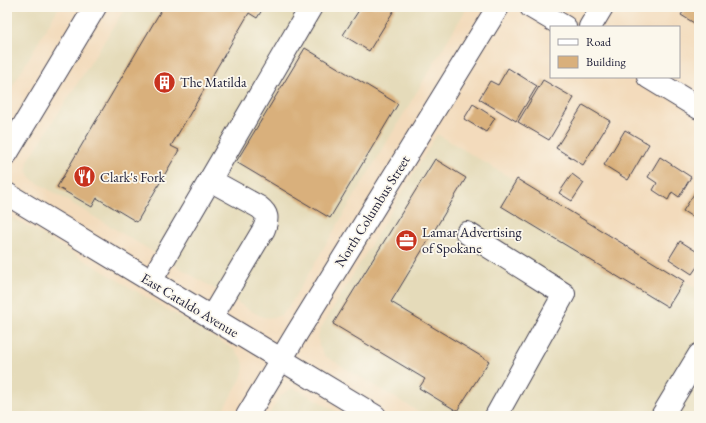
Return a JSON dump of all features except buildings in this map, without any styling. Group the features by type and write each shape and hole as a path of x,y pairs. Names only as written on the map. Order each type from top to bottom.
{"street":[{"path":"7,153 95,7"},
{"path":"151,282 310,7"},
{"name":"North Columbus Street","path":"247,416 498,7"},
{"path":"531,7 563,26"},
{"path":"591,26 602,7"},
{"path":"650,78 699,108"},
{"path":"210,180 259,207 265,212 267,220 264,229 211,318"},
{"name":"East Cataldo Avenue","path":"7,194 374,416"},
{"path":"466,233 564,294 496,416"},
{"path":"662,416 699,355"}],"shaded area":[{"path":"7,7 59,7 7,95"},
{"path":"126,7 466,7 288,308 281,315 272,318 263,317 255,313 33,180 29,174 27,170 28,161"},
{"path":"437,134 699,290 699,416 426,416 325,356 319,346 318,337 320,330"},
{"path":"7,216 14,218 235,350 243,360 244,367 241,379 219,416 7,416"},
{"path":"292,388 303,392 344,416 268,416 281,395"}],"place":[{"name":"The Matilda","path":"164,82"},
{"name":"Clark's Fork","path":"84,177"},
{"name":"Lamar Advertising of Spokane","path":"407,240"}]}
